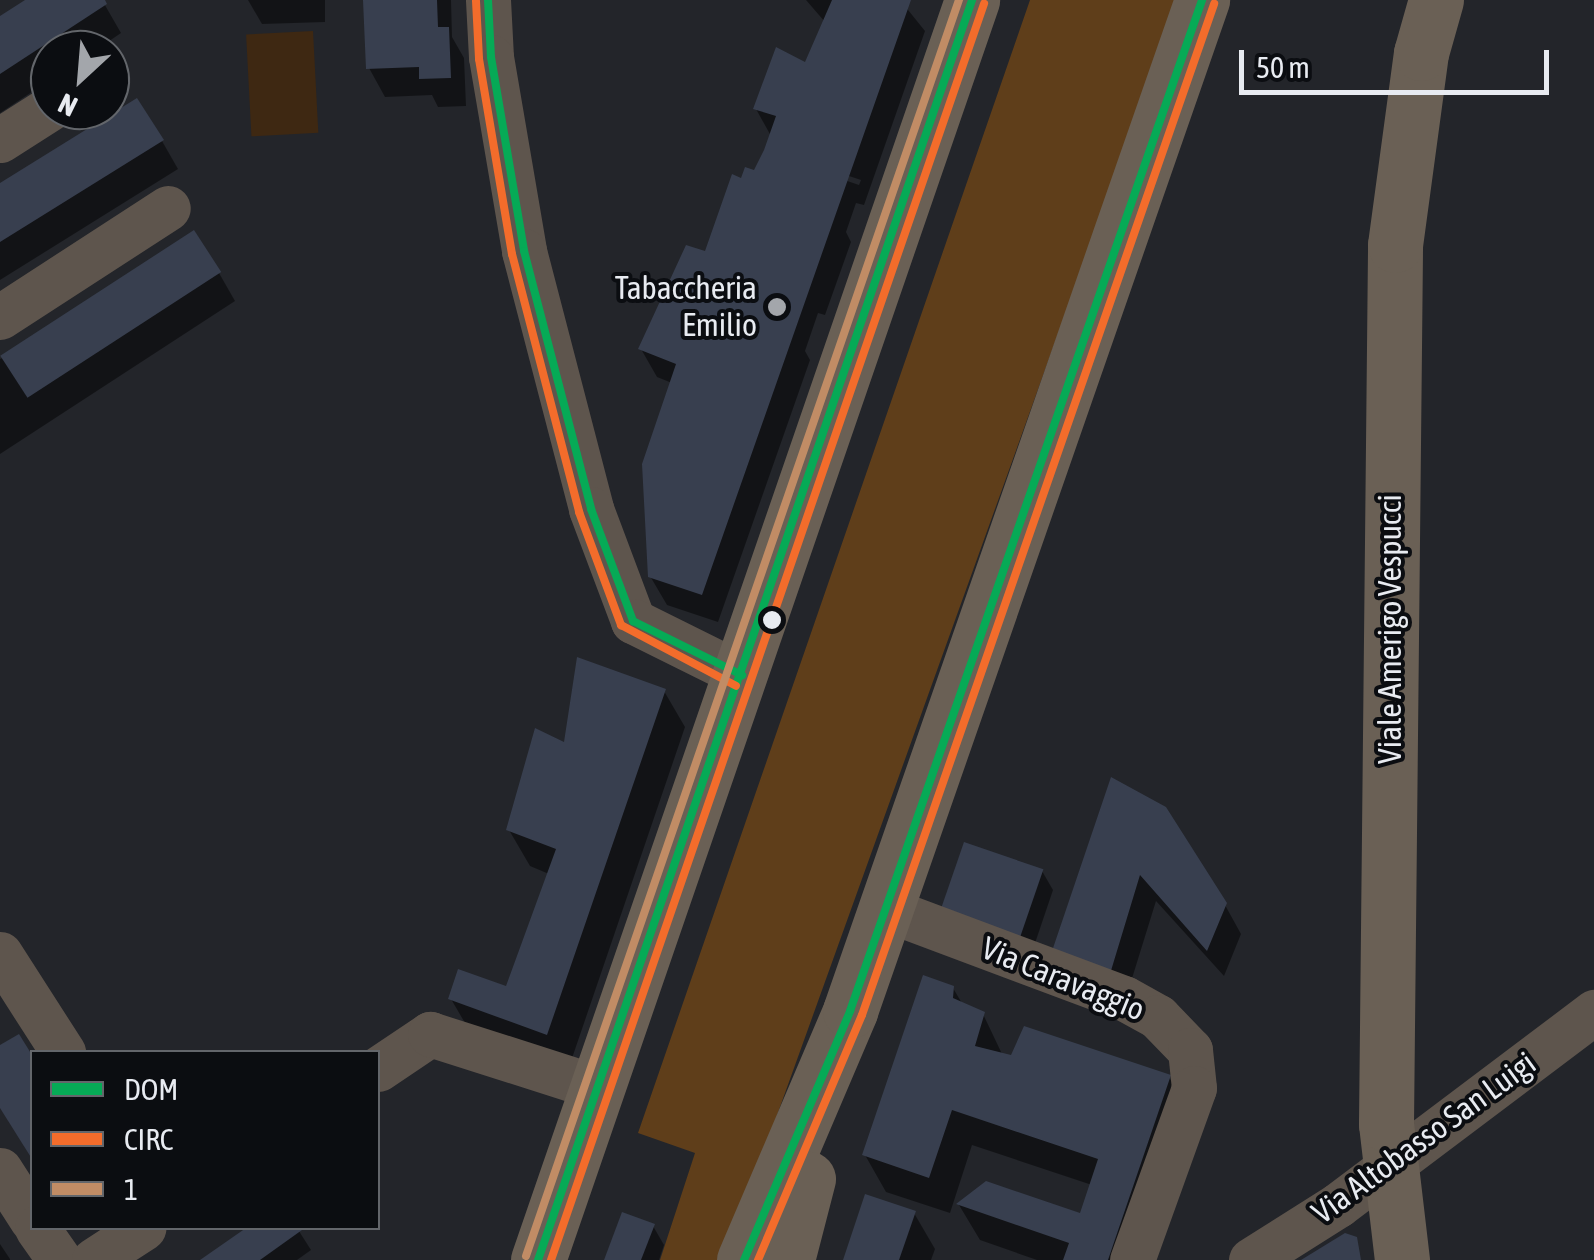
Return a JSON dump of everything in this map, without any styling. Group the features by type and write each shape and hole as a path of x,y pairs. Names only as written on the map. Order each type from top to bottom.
{"main road":[{"path":"538,1260 972,0"},
{"path":"744,1260 850,1011 1202,0"},
{"name":"Viale Amerigo Vespucci","path":"1402,1260 1386,1124 1395,263 1421,54 1436,0"},
{"path":"787,1260 850,1011"}],"street":[{"path":"488,0 491,57 524,251 591,509 633,621 742,675"},
{"path":"0,140 30,121"},
{"path":"0,316 168,208"},
{"name":"Via Caravaggio","path":"886,909 1124,998 1158,1018 1190,1050 1194,1088 1132,1260"},
{"path":"1,959 62,1050"},
{"name":"Via Altobasso San Luigi","path":"1250,1260 1338,1204 1594,1012"},
{"path":"380,1068 430,1034 599,1088"},
{"path":"0,1170 30,1217"},
{"path":"39,1230 58,1260"},
{"path":"94,1260 139,1230"}],"shaded area":[{"path":"1030,0 1178,0 725,1260 660,1260 695,1153 638,1133"},
{"path":"313,31 318,133 251,136 246,35"}],"building":[{"path":"25,0 105,0 107,4 67,30 30,30 30,54 0,74 0,16"},
{"path":"363,0 437,0 438,27 449,27 451,78 419,79 419,67 366,69"},
{"path":"832,0 911,0 702,595 648,577 642,464 676,364 638,349 686,245 705,251 732,174 741,178 745,167 754,170 764,150 776,116 753,109 776,47 805,62"},
{"path":"137,98 164,140 0,242 0,183 85,130 130,130 130,102"},
{"path":"194,230 221,272 27,398 0,356"},
{"path":"577,657 666,689 547,1035 448,999 458,969 506,986 556,849 506,830 535,728 564,742"},
{"path":"1111,777 1166,807 1227,903 1207,951 1140,875 1110,974 1051,954"},
{"path":"964,842 1043,869 1019,941 939,914"},
{"path":"923,975 954,986 953,998 985,1012 975,1046 1011,1055 1024,1026 1171,1075 1108,1260 1063,1260 1069,1243 956,1204 986,1181 1080,1213 1098,1159 952,1110 929,1178 862,1155"},
{"path":"19,1034 30,1052 30,1156 0,1108 0,1045"},
{"path":"865,1194 916,1211 899,1260 843,1260"},
{"path":"622,1212 655,1224 641,1260 604,1260"},
{"path":"243,1230 302,1230 260,1260 200,1260"},
{"path":"1345,1233 1357,1237 1361,1260 1301,1260"}],"transit line":[{"name":"DOM","path":"488,0 491,57 524,251 591,509 633,621 742,675"},
{"name":"1","path":"526,1256 959,0"},
{"name":"DOM","path":"538,1260 972,0"},
{"name":"DOM","path":"744,1260 850,1011 1202,0"},
{"name":"CIRC","path":"476,1 479,59 512,254 579,512 621,625 736,686"},
{"name":"CIRC","path":"551,1260 984,4"},
{"name":"CIRC","path":"758,1260 862,1015 1214,4"}],"place":[{"name":"Tabaccheria Emilio","path":"777,307"}]}
